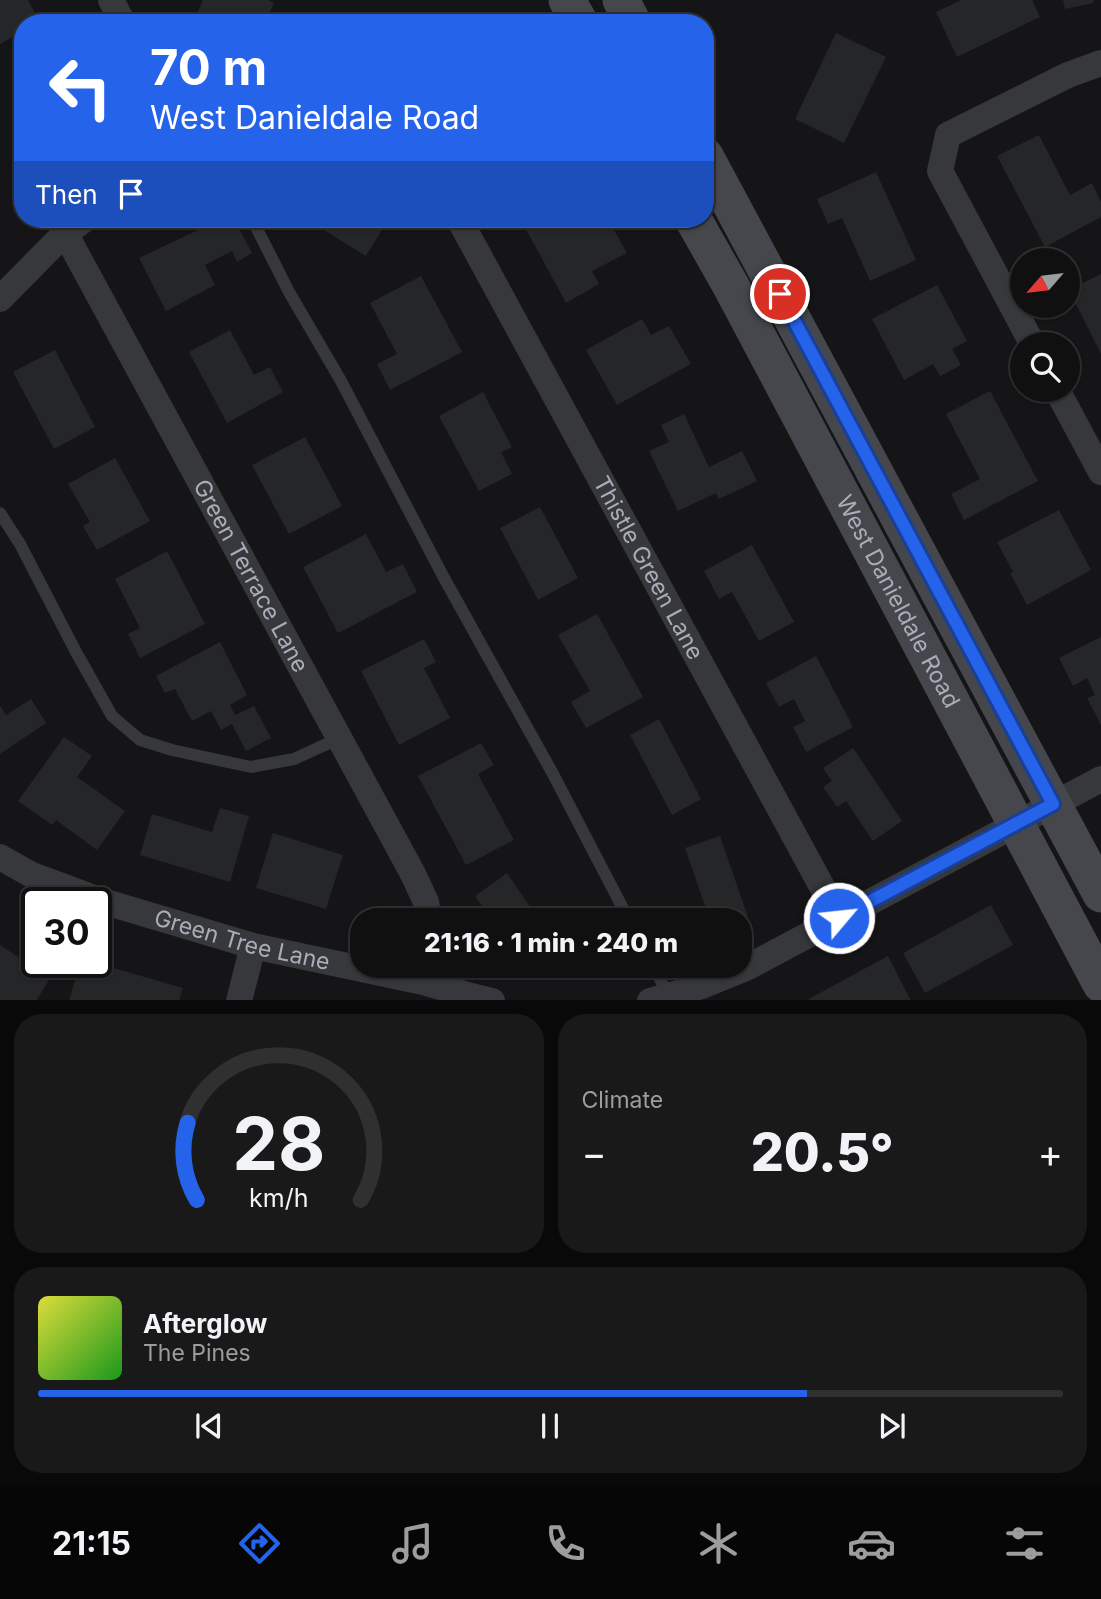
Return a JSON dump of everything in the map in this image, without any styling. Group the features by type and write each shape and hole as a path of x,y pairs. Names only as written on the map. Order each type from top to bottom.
{"main road":[{"name":"West Danieldale Road","path":"714,173 1101,894"},
{"name":"West Danieldale Road","path":"698,228 732,286 1101,984"},
{"path":"732,286 767,270"}],"street":[{"path":"1026,332 940,171 948,135 1068,75 1100,66"},
{"path":"0,299 73,228"},
{"name":"Green Terrace Lane","path":"75,228 82,262 413,874 427,908"},
{"name":"Thistle Green Lane","path":"464,228 839,918"},
{"path":"1063,402 1101,472"},
{"path":"659,998 702,986 746,968 1101,779"},
{"name":"Green Tree Lane","path":"0,857 32,875 102,901 253,946 350,962"},
{"path":"239,1000 253,946"},
{"name":"Green Tree Lane","path":"433,978 468,995 492,1000"}],"lane":[{"path":"257,228 289,292 341,381 443,576 553,774 623,908"},
{"path":"0,513 20,544 112,716 140,740 172,750 251,767 293,759 340,738"},
{"path":"655,978 659,998"}],"building":[{"path":"0,0 28,0 35,14 14,14 14,36 0,44"},
{"path":"203,0 268,0 274,3 269,14 197,14"},
{"path":"961,0 1032,0 1040,17 957,57 936,12"},
{"path":"1063,0 1093,0 1093,3 1065,9"},
{"path":"836,33 886,57 844,143 795,119"},
{"path":"1039,135 1070,195 1092,183 1101,202 1101,217 1045,247 997,156"},
{"path":"876,172 916,260 870,281 842,218 828,224 817,199"},
{"path":"202,228 239,228 252,253 237,262 232,251 205,265 215,285 166,311 139,258"},
{"path":"321,228 383,228 366,256"},
{"path":"525,228 613,228 627,253 592,271 599,284 566,303"},
{"path":"1101,274 1101,354 1080,312 1080,284"},
{"path":"421,276 462,352 390,390 377,364 397,354 370,303"},
{"path":"937,285 967,341 952,349 961,365 940,376 933,364 904,380 872,319"},
{"path":"642,319 651,335 669,326 691,364 617,405 586,350"},
{"path":"230,330 254,375 270,367 283,392 227,423 189,352"},
{"path":"55,350 95,427 54,449 13,372"},
{"path":"990,391 1038,481 964,520 951,494 980,479 946,414"},
{"path":"483,392 512,447 501,452 512,474 479,491 439,416"},
{"path":"684,414 709,467 742,451 757,481 719,499 716,493 678,511 649,451 669,442 661,425"},
{"path":"305,437 342,506 289,534 252,465"},
{"path":"115,458 150,521 97,550 83,526 90,522 68,484"},
{"path":"540,507 578,578 538,600 500,528"},
{"path":"1059,510 1091,570 1027,605 997,542"},
{"path":"366,534 386,572 403,564 417,592 338,633 303,567"},
{"path":"752,545 794,622 759,641 732,592 719,599 704,571"},
{"path":"167,551 205,624 140,658 128,634 140,628 115,579"},
{"path":"597,614 643,697 586,728 571,702 590,691 558,635"},
{"path":"1101,637 1101,725 1087,698 1095,695 1087,678 1073,686 1059,658"},
{"path":"424,639 436,662 424,668 450,718 399,745 361,671"},
{"path":"220,642 247,695 230,705 235,715 254,706 271,738 246,751 232,724 221,730 211,711 192,721 175,689 165,693 156,676"},
{"path":"816,656 853,727 806,752 793,727 805,721 794,699 779,707 766,683"},
{"path":"31,699 46,723 0,754 0,706 6,715"},
{"path":"659,719 701,799 672,815 630,735"},
{"path":"64,737 92,756 77,777 125,811 97,850 56,820 52,825 18,801"},
{"path":"481,743 494,765 478,774 514,840 466,865 418,776"},
{"path":"853,748 902,821 873,841 846,801 837,807 823,787 832,781 823,768"},
{"path":"220,808 249,816 230,882 140,855 152,814 212,832"},
{"path":"273,833 343,855 326,909 256,888"},
{"path":"720,836 745,908 706,908 685,848"},
{"path":"507,873 531,908 484,908 475,896"},
{"path":"991,905 1013,945 925,993 903,953"},
{"path":"0,945 21,959 21,978 50,978 37,1000 0,1000"},
{"path":"888,956 910,1000 807,1000"},
{"path":"112,967 183,988 179,1000 69,1000 75,978 112,978"}],"route":[{"path":"780,294 1053,804 839,918"}]}
